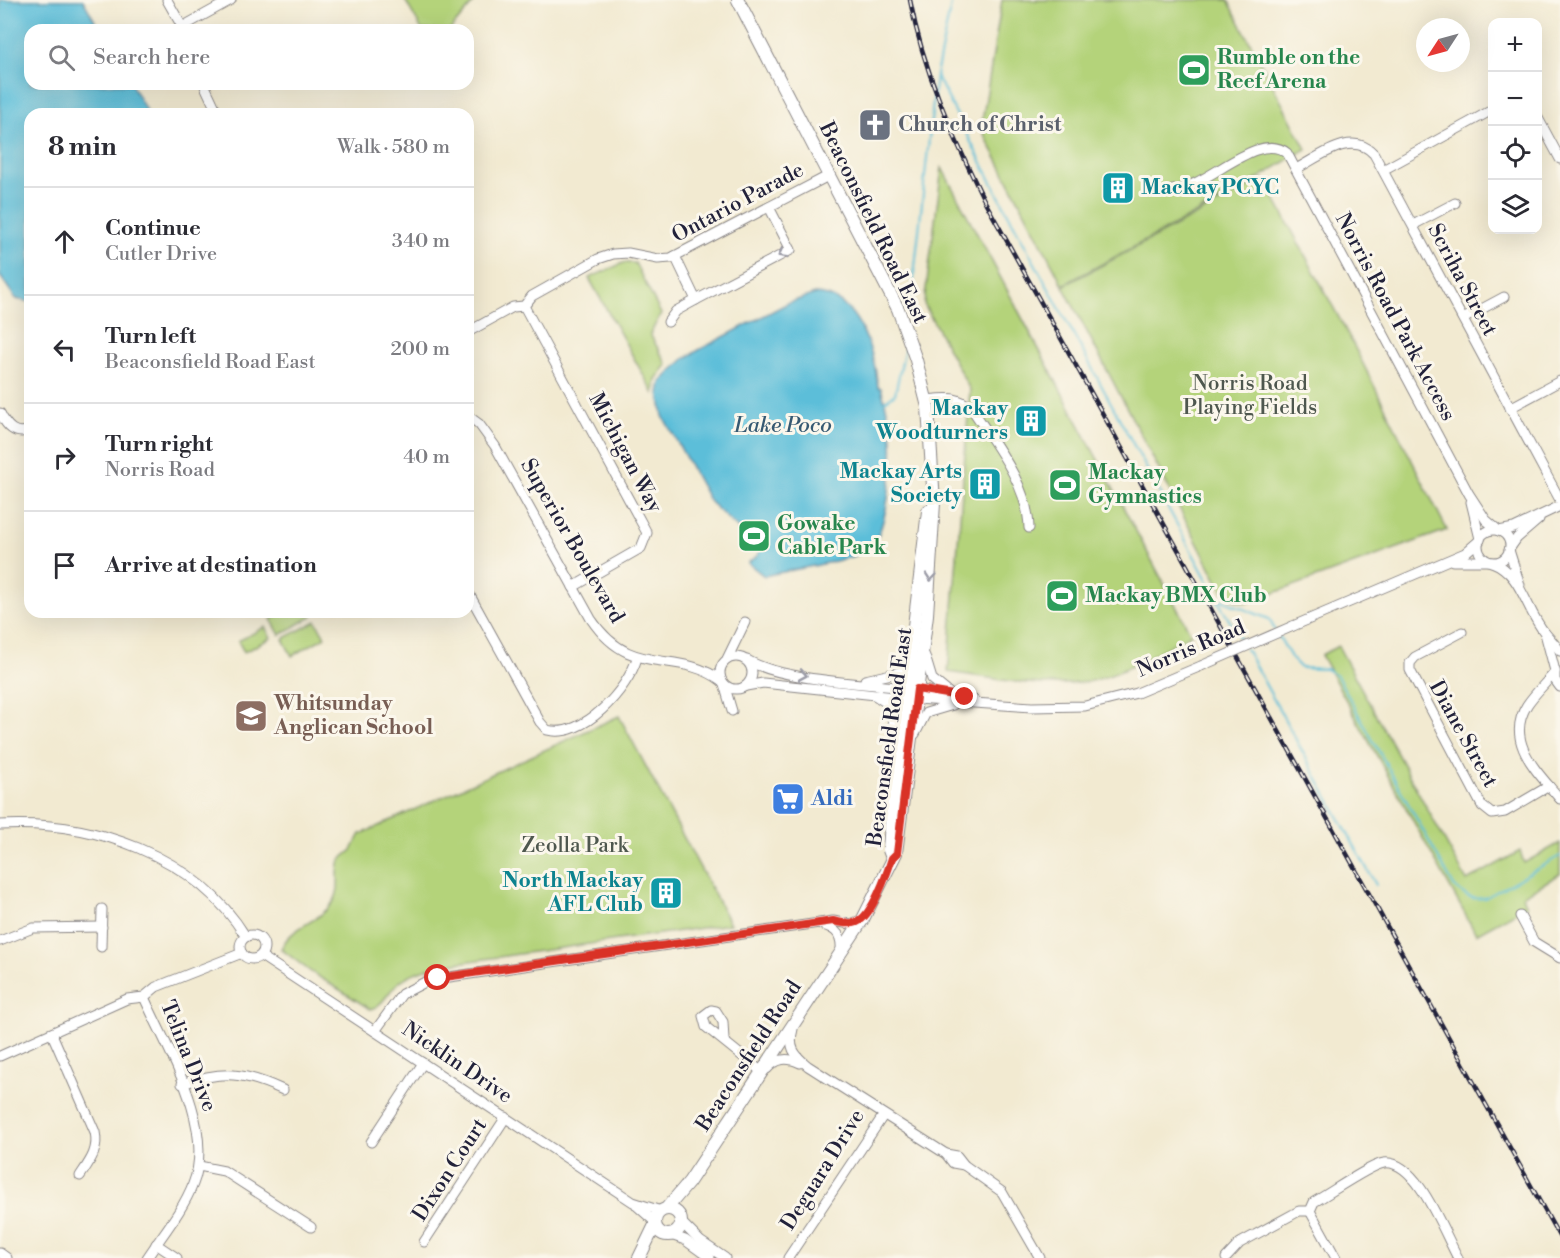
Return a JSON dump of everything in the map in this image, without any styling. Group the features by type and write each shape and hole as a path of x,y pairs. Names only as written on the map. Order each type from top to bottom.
{"main road":[{"name":"Beaconsfield Road East","path":"738,0 898,309 926,400 934,537 927,615 911,693 889,842 893,857 875,899 841,952"},
{"name":"Beaconsfield Road East","path":"911,693 908,665 932,477"},
{"name":"Beaconsfield Road","path":"663,1210 689,1182 841,952"},
{"name":"Beaconsfield Road","path":"681,1220 689,1182"},
{"path":"663,1210 675,1210 681,1220 678,1230 640,1258 663,1210"},
{"path":"655,1224 659,1231 669,1235"}],"street":[{"path":"167,0 180,24"},
{"path":"191,24 231,0"},
{"path":"207,90 215,108"},
{"path":"1383,170 1488,112"},
{"path":"1542,125 1560,159"},
{"name":"Scriha Street","path":"1296,169 1340,146 1349,144 1370,150 1413,225 1560,500"},
{"name":"Norris Road Park Access","path":"1172,190 1190,186 1261,148 1278,148 1289,157 1469,494 1486,520 1499,531"},
{"name":"Ontario Parade","path":"474,329 513,307 524,306 532,296 598,259 628,253 658,259 675,256 830,175"},
{"path":"1413,225 1455,203"},
{"path":"668,322 676,311 791,250 769,207"},
{"path":"675,256 696,300"},
{"path":"1463,319 1504,297"},
{"name":"Michigan Way","path":"524,306 647,533 641,548 573,587"},
{"path":"1510,408 1560,381"},
{"path":"926,400 951,397 963,401 972,409 1023,494 1029,528"},
{"path":"0,414 8,427 16,432 24,431"},
{"name":"Superior Boulevard","path":"474,420 495,446 573,587 603,636 617,648 637,658 696,668 723,682"},
{"name":"Norris Road Park Access","path":"1469,494 1480,539"},
{"path":"1537,693 1560,687 1555,680 1557,669 1545,633 1520,588 1501,566 1480,553 1480,539 1489,531 1512,529 1560,506"},
{"path":"1491,561 1504,558 1517,538 1543,515"},
{"path":"1499,531 1508,538 1520,588"},
{"name":"Norris Road","path":"911,693 964,703 979,702 1032,707 1085,706 1137,693 1442,563 1467,551 1480,539"},
{"name":"Norris Road","path":"1442,563 1491,561"},
{"path":"474,603 540,722 548,729 564,730 606,709 630,677 637,658"},
{"path":"927,615 926,667 935,684 949,693"},
{"path":"744,626 741,642 753,674 732,711 720,671 726,660 744,626"},
{"name":"Diane Street","path":"1462,632 1415,657 1410,663 1410,670 1482,806 1492,814 1505,812 1549,786"},
{"path":"1545,633 1560,651"},
{"path":"726,660 738,656 762,668 911,693"},
{"name":"Superior Boulevard","path":"696,668 726,660"},
{"path":"854,682 900,672 908,665"},
{"path":"1557,669 1522,715 1520,738 1527,758 1560,799"},
{"path":"723,682 734,689 763,683 876,696 911,693"},
{"name":"Norris Road","path":"911,693 949,693 979,702"},
{"path":"876,696 888,704 905,744"},
{"path":"905,744 926,713 964,703"},
{"path":"0,825 30,823 99,833 150,853 197,884 228,912 246,937"},
{"path":"101,947 102,909"},
{"path":"1520,916 1534,942 1560,958"},
{"path":"375,1031 402,994 429,980 833,921 851,924 863,919"},
{"path":"819,924 837,932 840,937 841,952"},
{"path":"0,941 33,927 102,927"},
{"path":"253,935 260,938 264,945 261,956 250,958 242,952 241,943 246,937 253,935"},
{"path":"0,1056 127,999 144,997 156,987 242,952"},
{"name":"Nicklin Drive","path":"261,956 633,1202 655,1224"},
{"name":"Telina Drive","path":"144,997 195,1110 199,1166 193,1185 147,1258"},
{"name":"Deguara Drive","path":"788,1258 883,1116 808,1066 795,1054 790,1044 795,1021"},
{"path":"52,1034 95,1132 96,1148 80,1176"},
{"path":"724,1040 762,1072"},
{"name":"Deguara Drive","path":"754,1083 770,1065 780,1060 790,1059 808,1066"},
{"path":"371,1142 423,1063"},
{"path":"182,1084 220,1073 248,1075 283,1090"},
{"path":"883,1116 946,1154 953,1163 964,1165 1002,1192 1040,1258"},
{"name":"Dixon Court","path":"424,1242 506,1118"},
{"path":"1310,1211 1314,1202 1382,1163 1395,1164 1408,1171 1418,1183 1458,1258"},
{"path":"199,1166 211,1166 224,1171 311,1227"},
{"name":"Nicklin Drive","path":"633,1202 663,1210"},
{"path":"1226,1258 1240,1243 1299,1211 1310,1211"},
{"path":"1310,1211 1336,1258"},
{"path":"681,1220 700,1241 725,1258"},
{"path":"669,1235 687,1241 710,1258"},
{"path":"156,1244 177,1258"},
{"path":"0,1253 7,1258"}],"green space":[{"path":"405,0 476,0 455,24 419,24"},
{"path":"1002,0 1228,0 1306,149 1241,189 1063,285 981,128"},
{"path":"942,168 1191,634 1112,675 1086,682 1052,684 1000,680 948,672 970,390 924,304"},
{"name":"Norris Road Playing Fields","path":"1264,179 1351,340 1447,530 1247,603 1232,599 1222,590 1063,286"},
{"path":"623,263 635,263 661,314 650,334 667,365 656,379 654,394 589,278"},
{"path":"273,618 310,618 280,635 271,619"},
{"path":"316,621 325,637 292,656 283,639"},
{"path":"265,627 271,638 244,652 238,641"},
{"path":"1338,646 1467,881 1520,851 1524,863 1560,843 1560,874 1522,896 1527,906 1476,934 1321,655"},
{"name":"Zeolla Park","path":"619,716 730,924 435,966 406,978 397,984 385,999 370,1009 311,972 281,949 292,934 321,914 334,901 338,891 340,860 352,850 361,834"}],"water":[{"path":"0,0 83,0 97,24 24,24 24,90 134,90 145,108 24,108 24,301 16,299 0,276"},
{"name":"Lake Poco","path":"815,294 830,297 842,304 853,314 868,342 891,434 892,466 888,500 880,531 874,543 867,550 832,562 764,576 748,563 758,555 760,549 710,502 663,416 659,393 661,382 684,359 788,303"}],"waterway":[{"path":"909,322 936,75 952,0"},
{"path":"936,75 1013,223 1217,598 1269,619 1275,630"},
{"path":"885,401 895,394 905,348"},
{"path":"1217,599 1243,644"},
{"path":"1278,635 1292,659 1301,668 1326,669 1337,676 1454,886 1461,892 1472,898 1485,898 1560,856"},
{"path":"1246,649 1376,885"}],"railway":[{"path":"910,0 931,77 960,150 983,198 1560,1238"}],"place":[{"name":"Rumble on the Reef Arena","path":"1194,70"},
{"name":"Church of Christ","path":"875,125"},
{"name":"Mackay PCYC","path":"1118,188"},
{"name":"Mackay Woodturners","path":"1031,421"},
{"name":"Mackay Arts Society","path":"985,484"},
{"name":"Mackay Gymnastics","path":"1065,485"},
{"name":"Gowake Cable Park","path":"754,536"},
{"name":"Mackay BMX Club","path":"1062,596"},
{"name":"Whitsunday Anglican School","path":"251,716"},
{"name":"Aldi","path":"788,799"},
{"name":"North Mackay AFL Club","path":"666,893"}],"route":[{"path":"438,978 833,921 851,924 863,919 875,899 892,858 897,853 917,689 965,697"}]}
